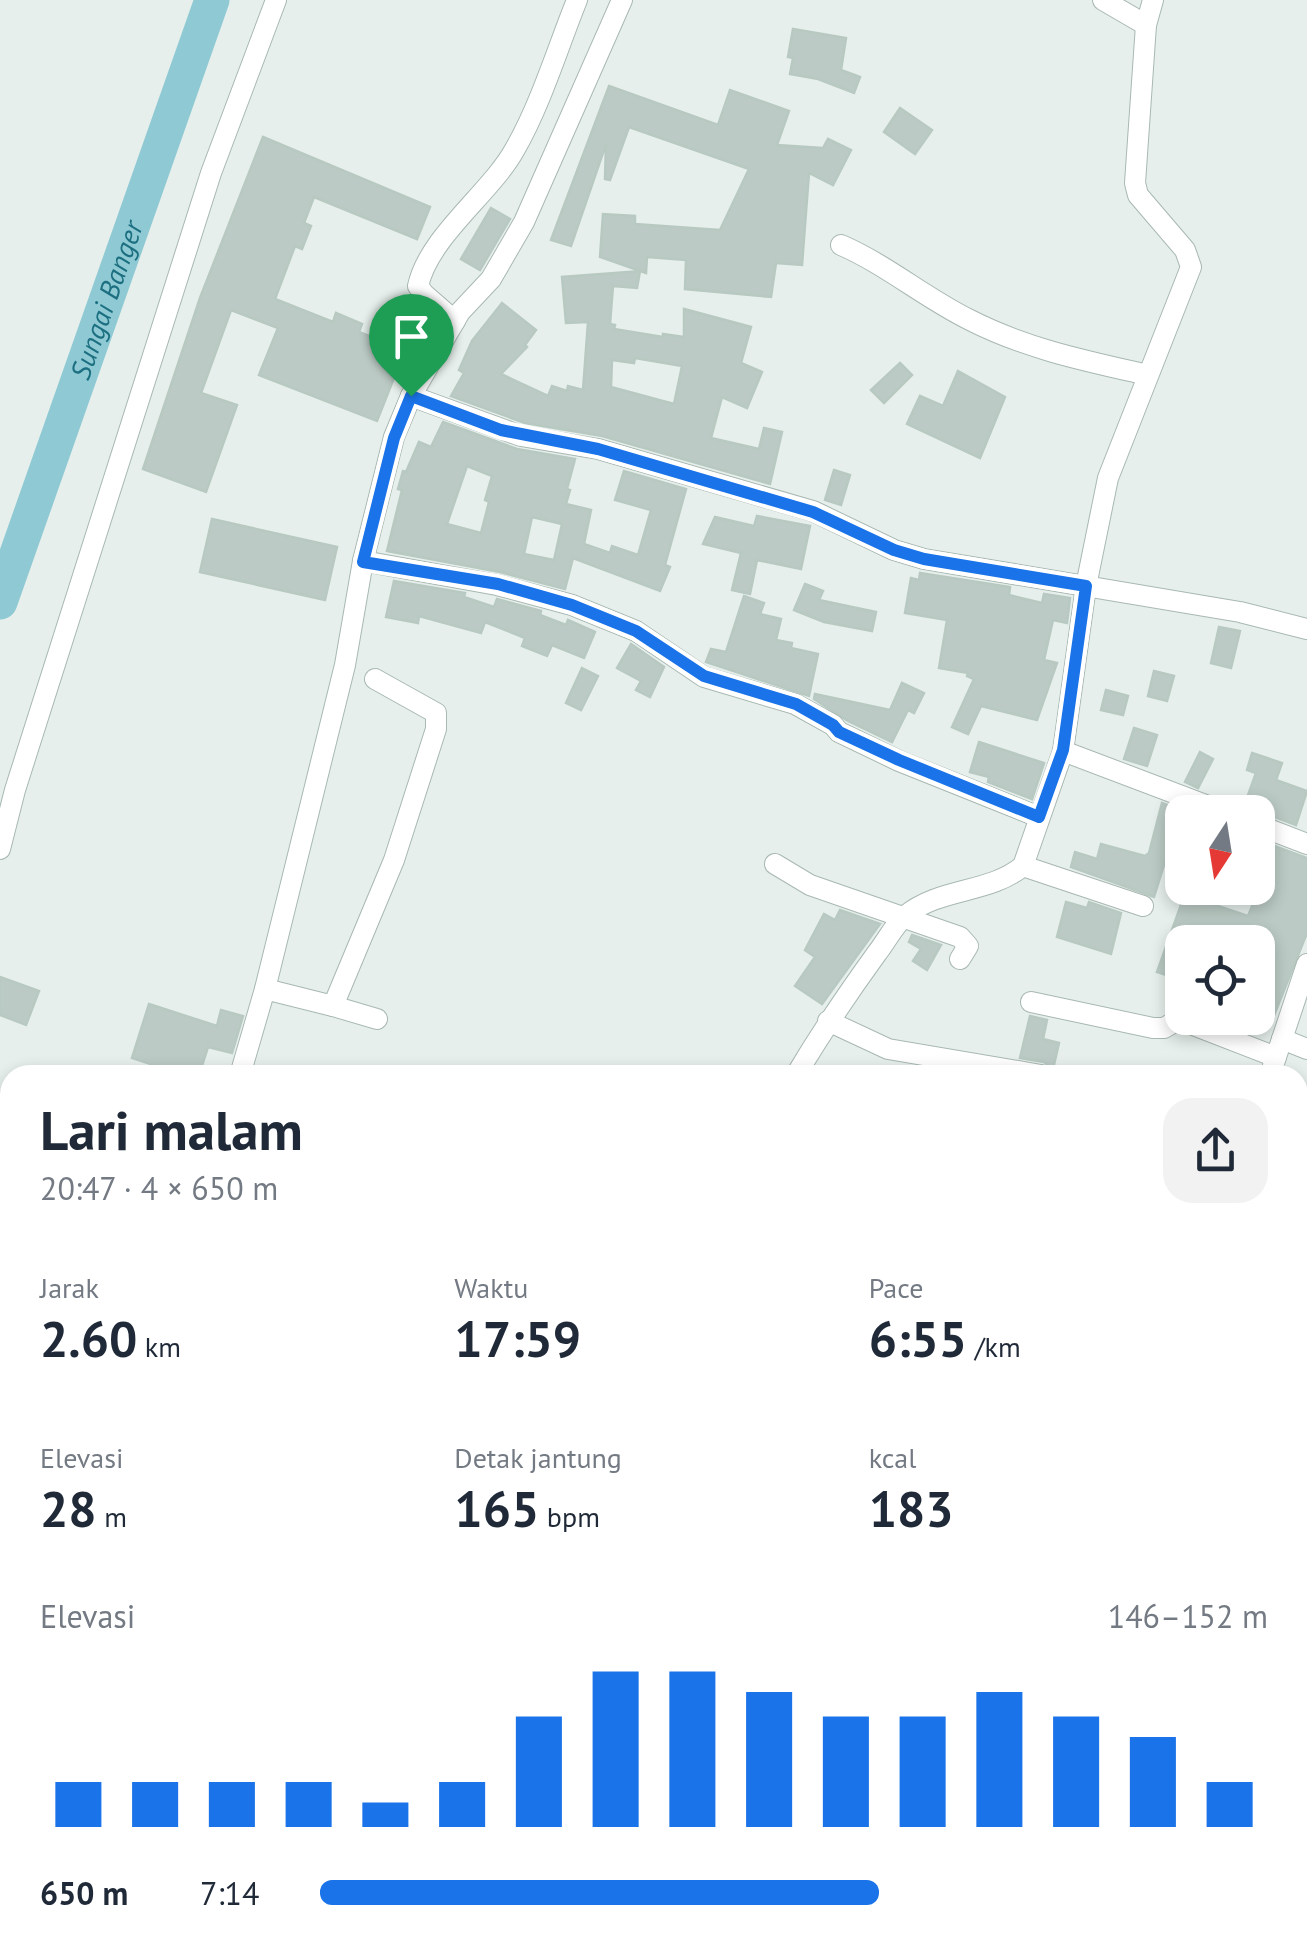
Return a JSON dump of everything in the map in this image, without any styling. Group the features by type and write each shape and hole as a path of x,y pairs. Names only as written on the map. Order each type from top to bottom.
{"street":[{"path":"0,849 15,790 211,172 276,0"},
{"path":"455,321 424,294 418,286 420,278 429,260 472,202 495,181 517,146 577,0"},
{"path":"243,1065 345,665 363,562 394,438 411,396 455,321 491,279 524,222 622,0"},
{"path":"1103,0 1146,25"},
{"path":"802,1065 828,1021 905,916 947,894 1010,877 1024,866 1063,750 1086,586 1108,478 1191,267 1185,250 1144,205 1136,184 1146,25 1153,0"},
{"path":"841,245 872,258 966,318 1022,345 1148,375"},
{"path":"411,396 501,430 598,449 813,512 894,550 924,559 1240,612 1307,629"},
{"path":"363,562 498,584 590,612 636,631 704,676 796,704 839,732 899,760 1039,817"},
{"path":"333,1006 394,860 436,728 436,713 375,679"},
{"path":"1063,750 1180,795"},
{"path":"1275,832 1307,844"},
{"path":"775,864 810,885 905,916 966,942 968,948 960,959"},
{"path":"1024,866 1143,906"},
{"path":"1276,1057 1307,964"},
{"path":"265,990 377,1020"},
{"path":"1032,1002 1154,1028 1164,1028 1176,1021 1188,1023 1276,1057 1307,1049"},
{"path":"828,1021 888,1049 982,1065"}],"building":[{"path":"793,29 846,38 841,70 860,77 854,93 818,79 790,74 793,58 788,57"},
{"path":"609,86 718,125 730,90 789,111 777,145 823,148 828,139 851,150 833,185 809,173 802,265 776,263 771,297 685,289 686,260 647,257 646,273 600,257 603,214 635,216 635,224 720,230 749,169 629,127 610,180 605,179 606,144 571,246 551,240"},
{"path":"900,108 932,130 915,154 884,132"},
{"path":"263,137 430,207 417,239 314,197 304,223 311,226 302,249 295,246 275,299 333,322 336,313 362,324 359,332 405,350 377,421 259,375 278,328 231,310 201,393 237,405 206,492 143,469 200,298"},
{"path":"491,208 510,219 480,270 461,259"},
{"path":"640,271 637,288 613,286 610,324 615,325 614,329 684,337 684,309 751,327 741,363 762,372 747,408 722,397 711,438 759,449 764,428 782,432 770,484 602,436 525,423 451,396 464,373 459,370 472,341 502,303 536,330 527,347 501,374 548,396 552,386 567,391 568,386 583,390 588,322 566,323 562,277","holes":["635,358 682,366 674,404 611,387 612,360 634,363"]},
{"path":"900,363 912,375 884,403 871,390"},
{"path":"958,371 1005,397 980,458 907,424 920,396 943,406"},
{"path":"443,422 517,449 575,459 566,504 591,510 584,544 610,553 612,546 638,555 651,510 615,500 624,471 686,489 665,565 670,567 660,591 573,558 565,589 500,572 387,551 403,471 406,472 419,442 431,447","holes":["467,466 492,476 481,533 447,524","532,517 562,524 554,560 524,554"]},
{"path":"834,470 850,475 841,505 825,500"},
{"path":"757,516 810,526 801,569 757,560 750,594 732,590 741,553 703,544 715,517 754,526"},
{"path":"212,519 337,547 325,600 200,572"},
{"path":"920,573 1010,587 1009,595 1042,603 1044,594 1070,598 1067,623 1053,620 1044,660 1057,663 1037,720 981,706 968,734 952,727 974,679 968,673 939,668 947,620 905,613 911,578 919,580"},
{"path":"394,581 465,593 464,597 494,607 497,599 595,632 584,658 552,645 547,656 522,646 525,638 485,622 481,633 419,616 418,623 386,617"},
{"path":"805,584 823,591 819,600 876,612 872,631 824,622 794,610"},
{"path":"744,596 764,603 760,614 781,619 776,640 818,654 809,696 706,662 711,649 726,652"},
{"path":"1219,627 1240,631 1231,668 1211,663"},
{"path":"631,644 664,667 650,697 636,690 641,681 617,668"},
{"path":"582,668 598,676 581,710 566,703"},
{"path":"1154,671 1174,676 1167,701 1148,696"},
{"path":"902,683 924,693 914,713 908,710 892,742 814,699 815,694 890,710"},
{"path":"1106,690 1128,696 1123,715 1101,710"},
{"path":"1134,728 1157,735 1147,766 1124,759"},
{"path":"979,742 1044,763 1032,799 988,782 989,777 970,772"},
{"path":"1200,752 1213,759 1198,788 1185,782"},
{"path":"1252,753 1282,763 1276,780 1307,791 1296,825 1275,817 1275,795 1248,795 1256,773 1247,770"},
{"path":"1162,803 1165,862 1154,897 1071,867 1075,852 1097,859 1101,844 1145,856"},
{"path":"1275,846 1307,858 1307,933 1275,1013 1275,925 1174,925 1181,905 1215,905 1248,916 1253,905 1275,905"},
{"path":"1066,902 1087,908 1089,902 1121,913 1111,954 1057,937"},
{"path":"840,910 880,924 822,1004 795,986 815,957 805,950 824,914 835,920"},
{"path":"912,935 941,945 927,970 913,961 921,949 909,942"},
{"path":"1165,950 1165,975 1157,972"},
{"path":"0,977 39,991 26,1025 0,1015"},
{"path":"149,1004 217,1026 221,1010 243,1016 232,1053 208,1047 202,1065 153,1065 132,1058"},
{"path":"1030,1016 1047,1020 1043,1039 1059,1043 1054,1065 1020,1058"}],"waterway":[{"name":"Sungai Banger","path":"0,602 212,0"}],"route":[{"path":"411,396 521,436 598,449 813,512 894,550 924,559 1086,586 1063,750 1039,817 899,760 839,732 796,704 704,676 636,631 572,605 498,584 363,562 394,438 411,396"}]}
